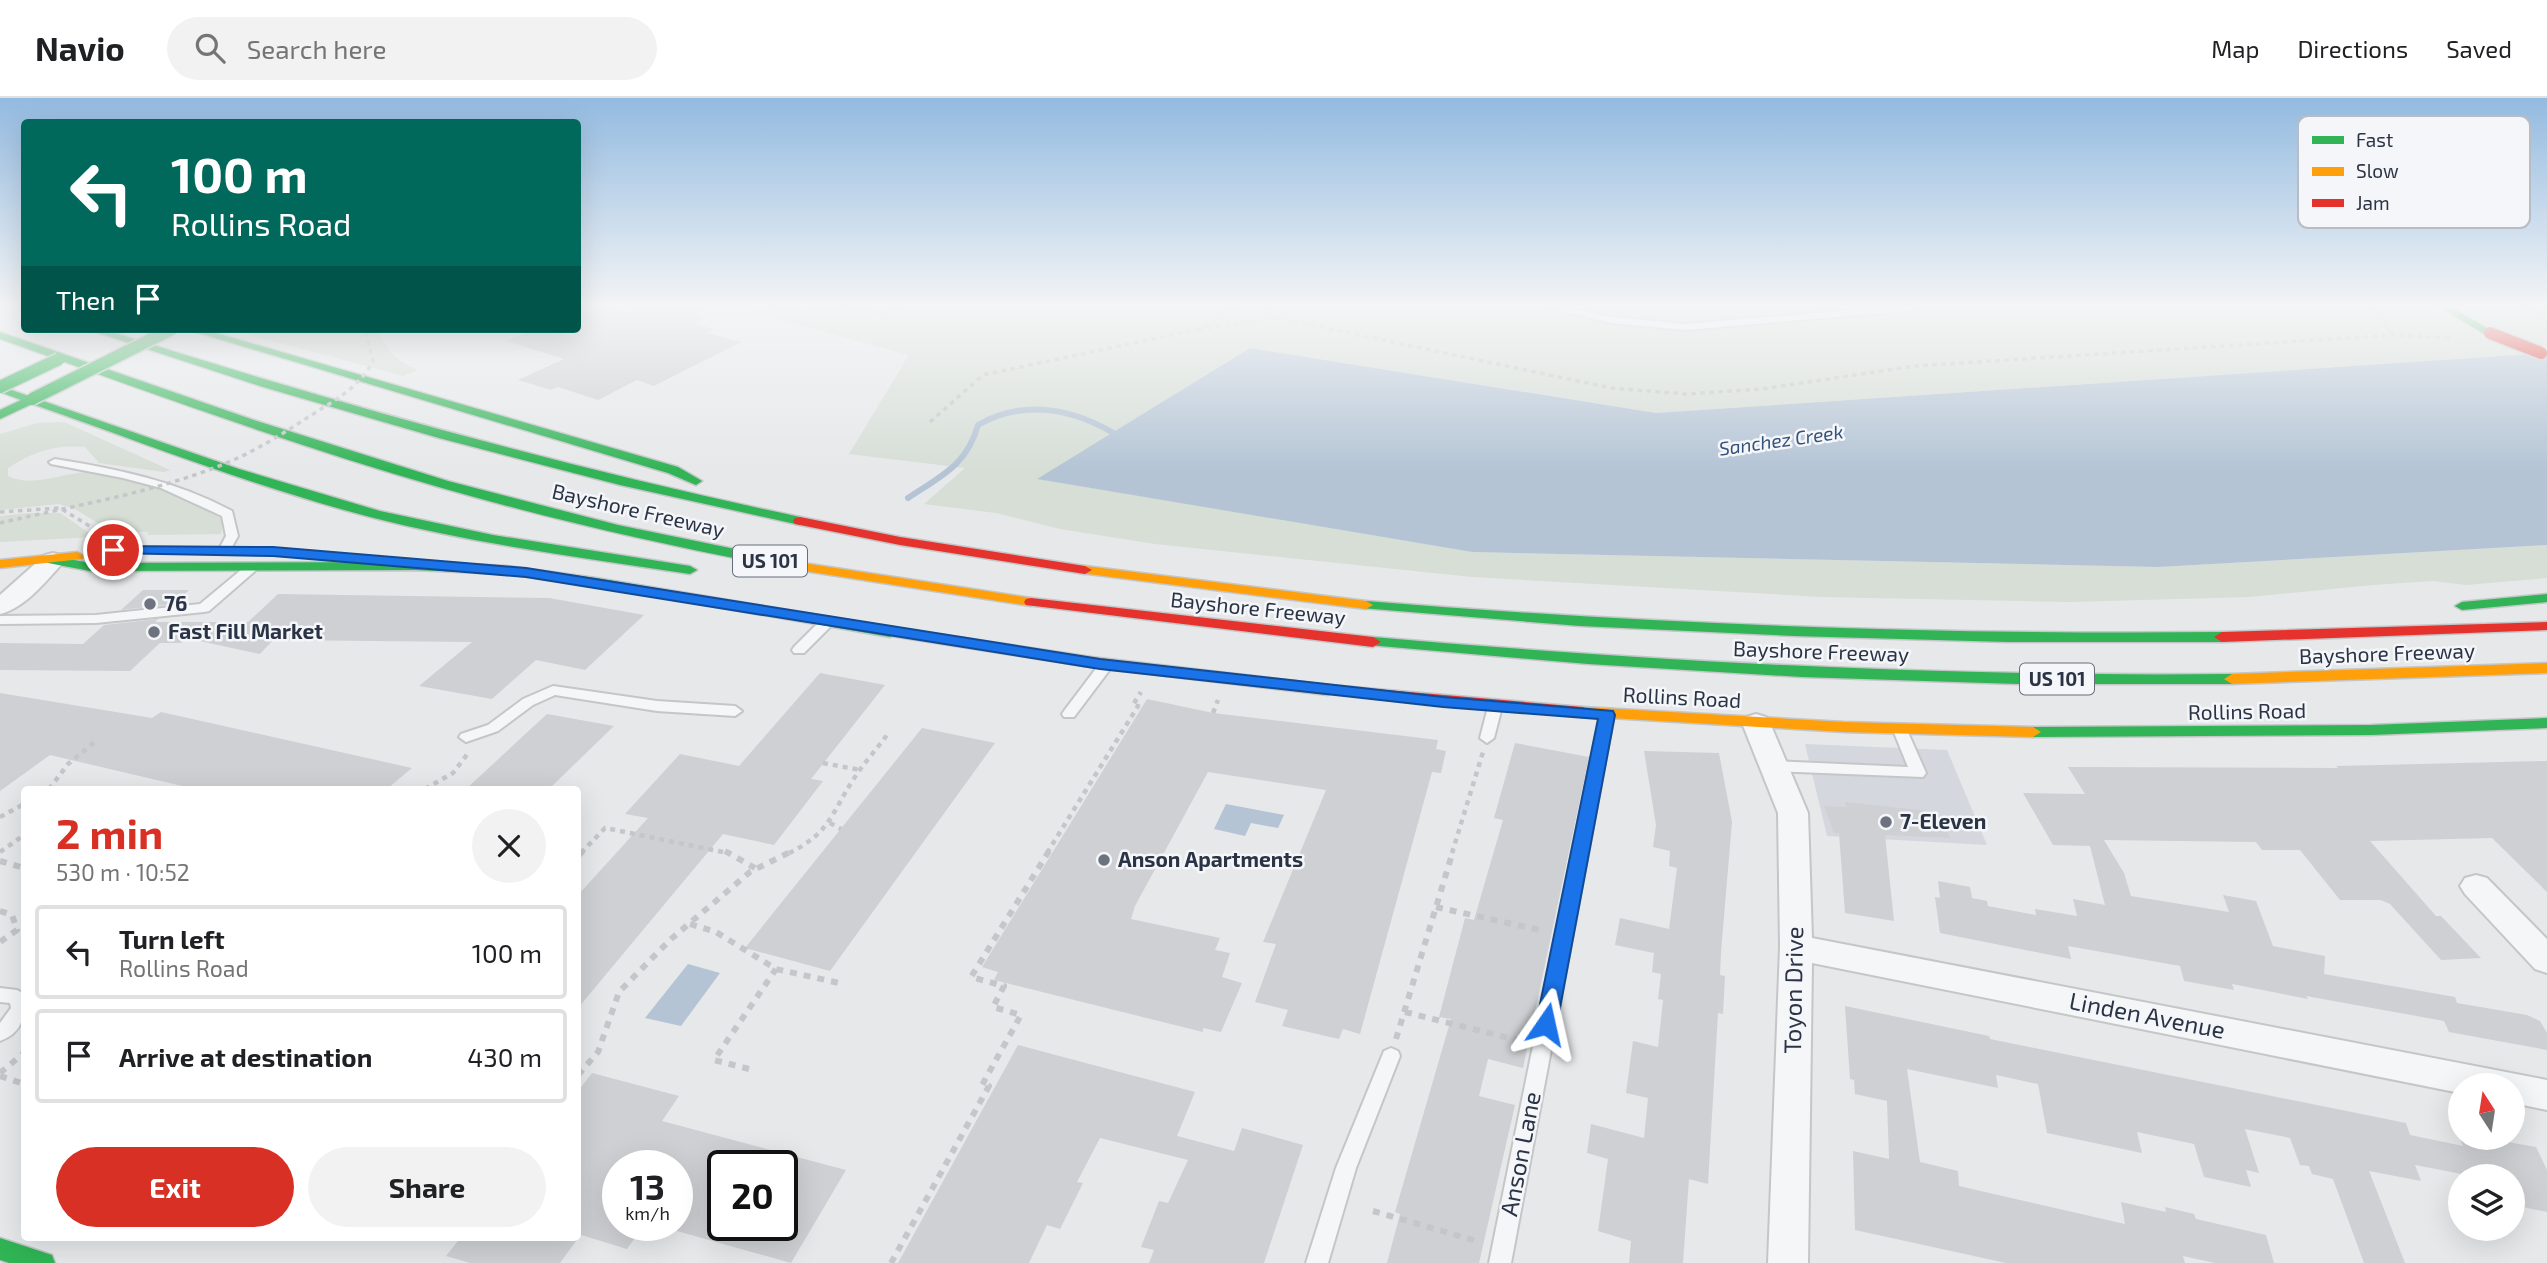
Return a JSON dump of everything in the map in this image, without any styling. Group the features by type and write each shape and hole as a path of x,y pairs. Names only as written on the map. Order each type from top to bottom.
{"main road":[{"path":"0,387 53,361"},
{"name":"Bayshore Freeway","path":"77,361 379,465 513,504 667,540 922,587 1135,616 1346,640 1567,659 1803,673 2034,679 2265,679 2547,668"},
{"path":"0,415 107,361"},
{"name":"Bayshore Freeway","path":"193,361 407,429 662,493 938,548 1171,582 1461,613 1682,628 2015,640 2237,639 2547,626"},
{"path":"301,361 673,470 757,513"},
{"path":"0,387 201,462 426,526 529,546 711,573"},
{"name":"Rollins Road","path":"0,564 53,560 113,550 223,551 355,557 827,621 1106,664 1495,707 1607,715 1900,730 2070,735 2276,733 2547,723"},
{"name":"Rollins Road","path":"53,560 90,567 370,568 404,565"},
{"path":"2450,607 2547,598"},
{"path":"2015,640 2261,619"},
{"path":"1415,663 1567,659"},
{"path":"0,1249 43,1263"}],"street":[{"path":"0,607 27,587 53,560"},
{"name":"Toyon Drive","path":"1756,723 1793,813 1796,947 1788,1263"},
{"path":"2476,886 2547,960"},
{"name":"Linden Avenue","path":"1796,947 2448,1075"},
{"path":"2525,1090 2547,1095"}],"lane":[{"path":"55,462 125,473 194,495 228,514 232,536 223,551"},
{"path":"0,620 96,619 204,608 251,568"},
{"path":"799,650 827,621"},
{"path":"1069,714 1106,664"},
{"path":"466,737 493,728 528,702 553,690 657,706 735,711"},
{"path":"1487,738 1495,707"},
{"name":"Anson Lane","path":"1501,1256 1607,715"},
{"path":"1773,766 1918,772 1900,730"},
{"path":"0,995 17,997 20,1009 10,1025 0,1033"},
{"path":"1317,1263 1346,1168 1391,1056"}],"path":[{"path":"0,523 184,478 259,447 336,400 363,378 373,361"},
{"path":"930,422 983,375 1046,361"},
{"path":"1476,361 1611,388 1686,394 1762,388 1914,366 1992,361"},
{"path":"0,512 60,508 101,533 132,536"},
{"path":"891,1263 989,1086 982,1085 1021,1014 993,1007 1004,986 971,977 1138,706 1133,705 1145,685"},
{"path":"581,1072 598,1052 618,992 690,923 756,869 805,845 830,823 860,770 887,735"},
{"path":"430,786 453,773 480,740 466,737"},
{"path":"1391,1056 1487,738"},
{"path":"51,786 68,764 97,740"},
{"path":"823,763 860,770"},
{"path":"0,817 21,806"},
{"path":"830,823 841,829"},
{"path":"581,853 605,828 723,850 756,869"},
{"path":"0,852 21,837"},
{"path":"0,861 21,867"},
{"path":"1436,907 1563,936"},
{"path":"0,911 12,915 17,930 0,942"},
{"path":"690,923 716,932 776,969 839,983"},
{"path":"16,927 21,926"},
{"path":"749,1069 714,1060 776,969"},
{"path":"1405,1012 1542,1046"},
{"path":"21,1056 0,1074 21,1083"},
{"path":"1373,1211 1501,1256"}],"shaded area":[{"path":"349,361 402,361 418,370 403,376"},
{"path":"905,361 1228,361 1038,479 1472,552 2158,567 2547,545 2547,578 2466,585 2433,581 2249,597 2070,602 1822,597 1472,577 1155,544 1060,529 996,513 924,504 965,468 849,454"},
{"path":"1333,361 2423,361 1656,413"},
{"path":"64,422 170,470 164,472 99,463 85,447 64,447 44,450 26,458 8,468 8,476 27,481 88,472 119,476 193,502 221,517 224,522 221,534 147,535 148,532 111,531 75,509 59,504 0,510 0,434 37,423"},
{"path":"60,513 95,537 0,542 0,516"},
{"path":"1805,744 1947,750 1987,845 1827,836"}],"water":[{"path":"1228,361 1333,361 1656,413 2423,361 2547,361 2547,545 2158,567 1472,552 1037,479"},
{"path":"1226,804 1284,815 1278,828 1251,823 1245,836 1214,829"},
{"path":"688,964 720,973 681,1026 645,1018"}],"building":[{"path":"559,361 703,361 654,386 637,380 598,400 558,387 551,390 518,380"},
{"path":"143,590 189,590 174,604 121,610"},
{"path":"278,594 549,598 644,615 585,670 536,660 492,699 419,686 472,642 273,640 260,654 186,638 181,643 160,643 130,671 0,670 0,643 83,644 104,625 158,619 155,622 248,622"},
{"path":"820,673 885,685 811,779 823,781 774,845 723,834 581,1004 581,892 648,818 625,814 680,754 739,766"},
{"path":"0,693 152,718 161,712 412,768 391,786 182,786 50,755 0,791"},
{"name":"Anson Apartments","path":"1147,699 1213,713 1438,740 1436,749 1446,751 1441,773 1432,772 1360,1034 1343,1029 1339,1039 1282,1026 1288,1010 1255,1002 1276,944 1263,942 1326,790 1208,772 1135,906 1131,919 1220,938 1215,950 1230,953 1222,977 1242,983 1221,1032 1203,1028 1203,1032 994,980 998,972 982,967"},
{"path":"547,714 614,726 552,786 469,786"},
{"path":"922,728 995,743 830,971 745,948"},
{"path":"1515,743 1589,757 1523,1068 1488,1059 1479,1096 1515,1105 1479,1263 1387,1263 1400,1214 1395,1212 1451,1019 1439,1017 1465,918 1474,920 1503,820 1494,818"},
{"path":"1644,751 1719,753 1732,822 1721,952 1720,975 1725,976 1723,1014 1718,1013 1708,1184 1689,1179 1683,1263 1629,1263 1631,1241 1598,1231 1608,1159 1587,1153 1591,1124 1644,1138 1648,1098 1626,1093 1633,1041 1658,1047 1663,1000 1658,999 1661,974 1652,972 1654,953 1615,945 1620,918 1669,929 1677,868 1669,866 1670,851 1653,847 1656,825"},
{"path":"2547,761 2547,892 2492,838 2370,841 2436,916 2441,916 2481,958 2441,960 2390,904 2381,900 2340,900 2300,850 2262,850 2256,842 2104,840 2124,873 2131,896 2229,912 2223,895 2256,901 2273,946 2325,956 2324,974 2455,997 2457,1003 2527,1015 2540,1021 2547,1033 2547,1050 2449,1032 2444,1021 2232,984 2234,990 2184,981 2180,966 2068,946 2071,959 1940,933 1935,897 1940,898 1938,881 1970,887 1972,898 1987,901 1988,906 2036,915 2035,909 2077,916 2073,899 2105,905 2090,846 2053,845 2023,793 2085,794 2068,767 2338,768 2336,766"},
{"path":"1845,802 1938,812 1950,838 1885,835 1894,921 1845,913 1839,833 1834,833 1824,806 1846,807"},
{"path":"1845,1006 1989,1036 1990,1039 2406,1123 2410,1135 2448,1143 2448,1150 2525,1150 2525,1145 2536,1147 2547,1170 2547,1212 2525,1207 2525,1164 2448,1164 2448,1171 2415,1165 2421,1181 2369,1171 2405,1263 2364,1263 2333,1179 2312,1174 2309,1166 2300,1165 2290,1138 2245,1129 2259,1173 2246,1170 2251,1187 2204,1177 2194,1144 2137,1132 2142,1153 2047,1133 2038,1084 1996,1075 1998,1088 1907,1069 1920,1162 1958,1171 1959,1186 2125,1224 2121,1202 2166,1212 2165,1207 2194,1214 2196,1219 2266,1235 2274,1263 2215,1263 2183,1256 2185,1263 2006,1263 1855,1230 1853,1151 1889,1159 1887,1101 1855,1094 1854,1080 1850,1079"},
{"path":"1018,1045 1195,1092 1177,1136 1234,1151 1242,1128 1303,1145 1264,1263 1149,1263 1154,1250 1141,1247 1159,1201 1168,1203 1188,1160 1100,1138 1077,1182 1083,1183 1060,1229 1047,1225 1029,1263 898,1263"},
{"path":"592,1073 679,1096 662,1121 771,1150 707,1150 707,1239 693,1235 693,1150 602,1150 602,1241 633,1241 627,1249 581,1235 581,1087"},
{"path":"798,1157 846,1170 791,1263 713,1241 798,1241"},
{"path":"458,1241 576,1241 560,1263 470,1263 446,1256"}],"waterway":[{"name":"Sanchez Creek","path":"908,498 942,476 960,460 978,425 996,417 1014,412 1050,410 1086,420 1120,437"}],"traffic: fast":[{"path":"0,387 54,361"},
{"path":"76,361 252,423 444,484 618,529 803,567"},
{"path":"32,399 107,361"},
{"path":"195,361 443,436 620,481 800,521"},
{"path":"301,361 673,470 696,481"},
{"path":"2,389 234,472 376,514 493,539 690,570"},
{"path":"0,415 32,399"},
{"path":"53,560 90,567 415,566 506,570 596,582 890,632"},
{"path":"2462,606 2547,598"},
{"path":"1366,605 1580,621 1794,632 2008,637 2222,637"},
{"path":"1373,642 1695,667 1909,677 2232,679"},
{"path":"2033,732 2371,730 2547,723"},
{"path":"0,1249 43,1263"}],"traffic: slow":[{"path":"0,564 77,556"},
{"path":"803,567 1031,602"},
{"path":"1085,570 1366,605"},
{"path":"890,632 1091,662 1328,690"},
{"path":"2232,679 2547,668"},
{"path":"1583,712 1844,727 2033,732"}],"traffic: jam":[{"path":"800,521 900,541 1085,570"},
{"path":"1031,602 1373,642"},
{"path":"2222,637 2547,626"},
{"path":"1328,690 1583,712"}],"place":[{"name":"76","path":"150,604"},
{"name":"Fast Fill Market","path":"154,632"},
{"name":"7-Eleven","path":"1886,822"},
{"name":"Anson Apartments","path":"1104,860"}],"route":[{"path":"113,550 273,552 383,559 404,565 526,573 613,584 912,636 1100,664 1312,689 1607,715 1546,1024"}]}
